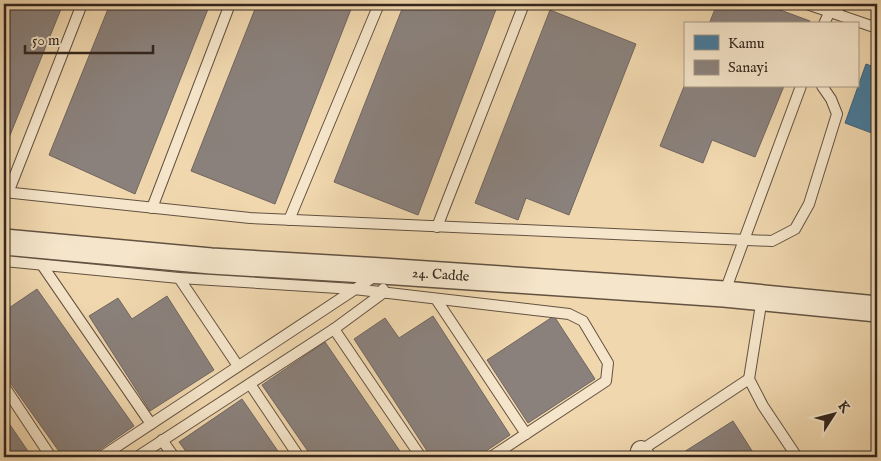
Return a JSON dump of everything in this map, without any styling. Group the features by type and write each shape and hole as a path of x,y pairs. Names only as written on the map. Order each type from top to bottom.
{"street":[{"name":"24. Cadde","path":"4,242 211,261 383,282 724,294 877,309"}],"lane":[{"path":"82,4 6,192 250,218 772,241 795,229 809,204 837,114 831,99 823,88"},
{"path":"152,208 230,4"},
{"path":"289,220 379,4"},
{"path":"437,227 524,4"},
{"path":"807,4 828,8 877,28"},
{"path":"828,8 844,4"},
{"path":"824,22 828,8"},
{"path":"724,294 800,88"},
{"path":"4,261 179,278 354,289 383,282 436,299 569,314 583,321 608,363 606,381 491,457"},
{"path":"42,265 151,424"},
{"path":"179,278 238,366"},
{"path":"100,457 354,289 383,282"},
{"path":"137,457 334,329 383,282"},
{"path":"762,297 749,379 763,406 797,457"},
{"path":"436,299 526,434"},
{"path":"334,329 421,457"},
{"path":"639,455 749,379"},
{"path":"250,384 298,457"},
{"path":"4,386 51,457"},
{"path":"162,440 174,457"}],"building: Kamu":[{"path":"866,64 877,68 877,135 845,123"}],"building: Sanayi":[{"path":"4,4 63,4 4,150"},
{"path":"110,4 210,4 135,194 49,155"},
{"path":"257,4 353,4 275,204 191,171"},
{"path":"404,4 498,4 418,215 334,182"},
{"path":"717,4 764,4 810,21 810,22 710,22"},
{"path":"550,10 636,44 569,215 526,198 518,220 475,203"},
{"path":"684,86 684,88 783,88 755,157 712,140 703,163 660,146"},
{"path":"37,289 134,426 89,457 63,457 4,374 4,307 6,310"},
{"path":"167,296 214,370 150,411 89,316 118,298 132,319"},
{"path":"433,316 510,435 477,457 431,457 354,339 385,318 399,338"},
{"path":"554,316 595,379 528,423 487,360"},
{"path":"325,342 404,457 312,457 262,385"},
{"path":"242,399 282,457 190,457 179,442"},
{"path":"4,416 32,457 4,457"},
{"path":"733,421 756,457 676,457"}]}
